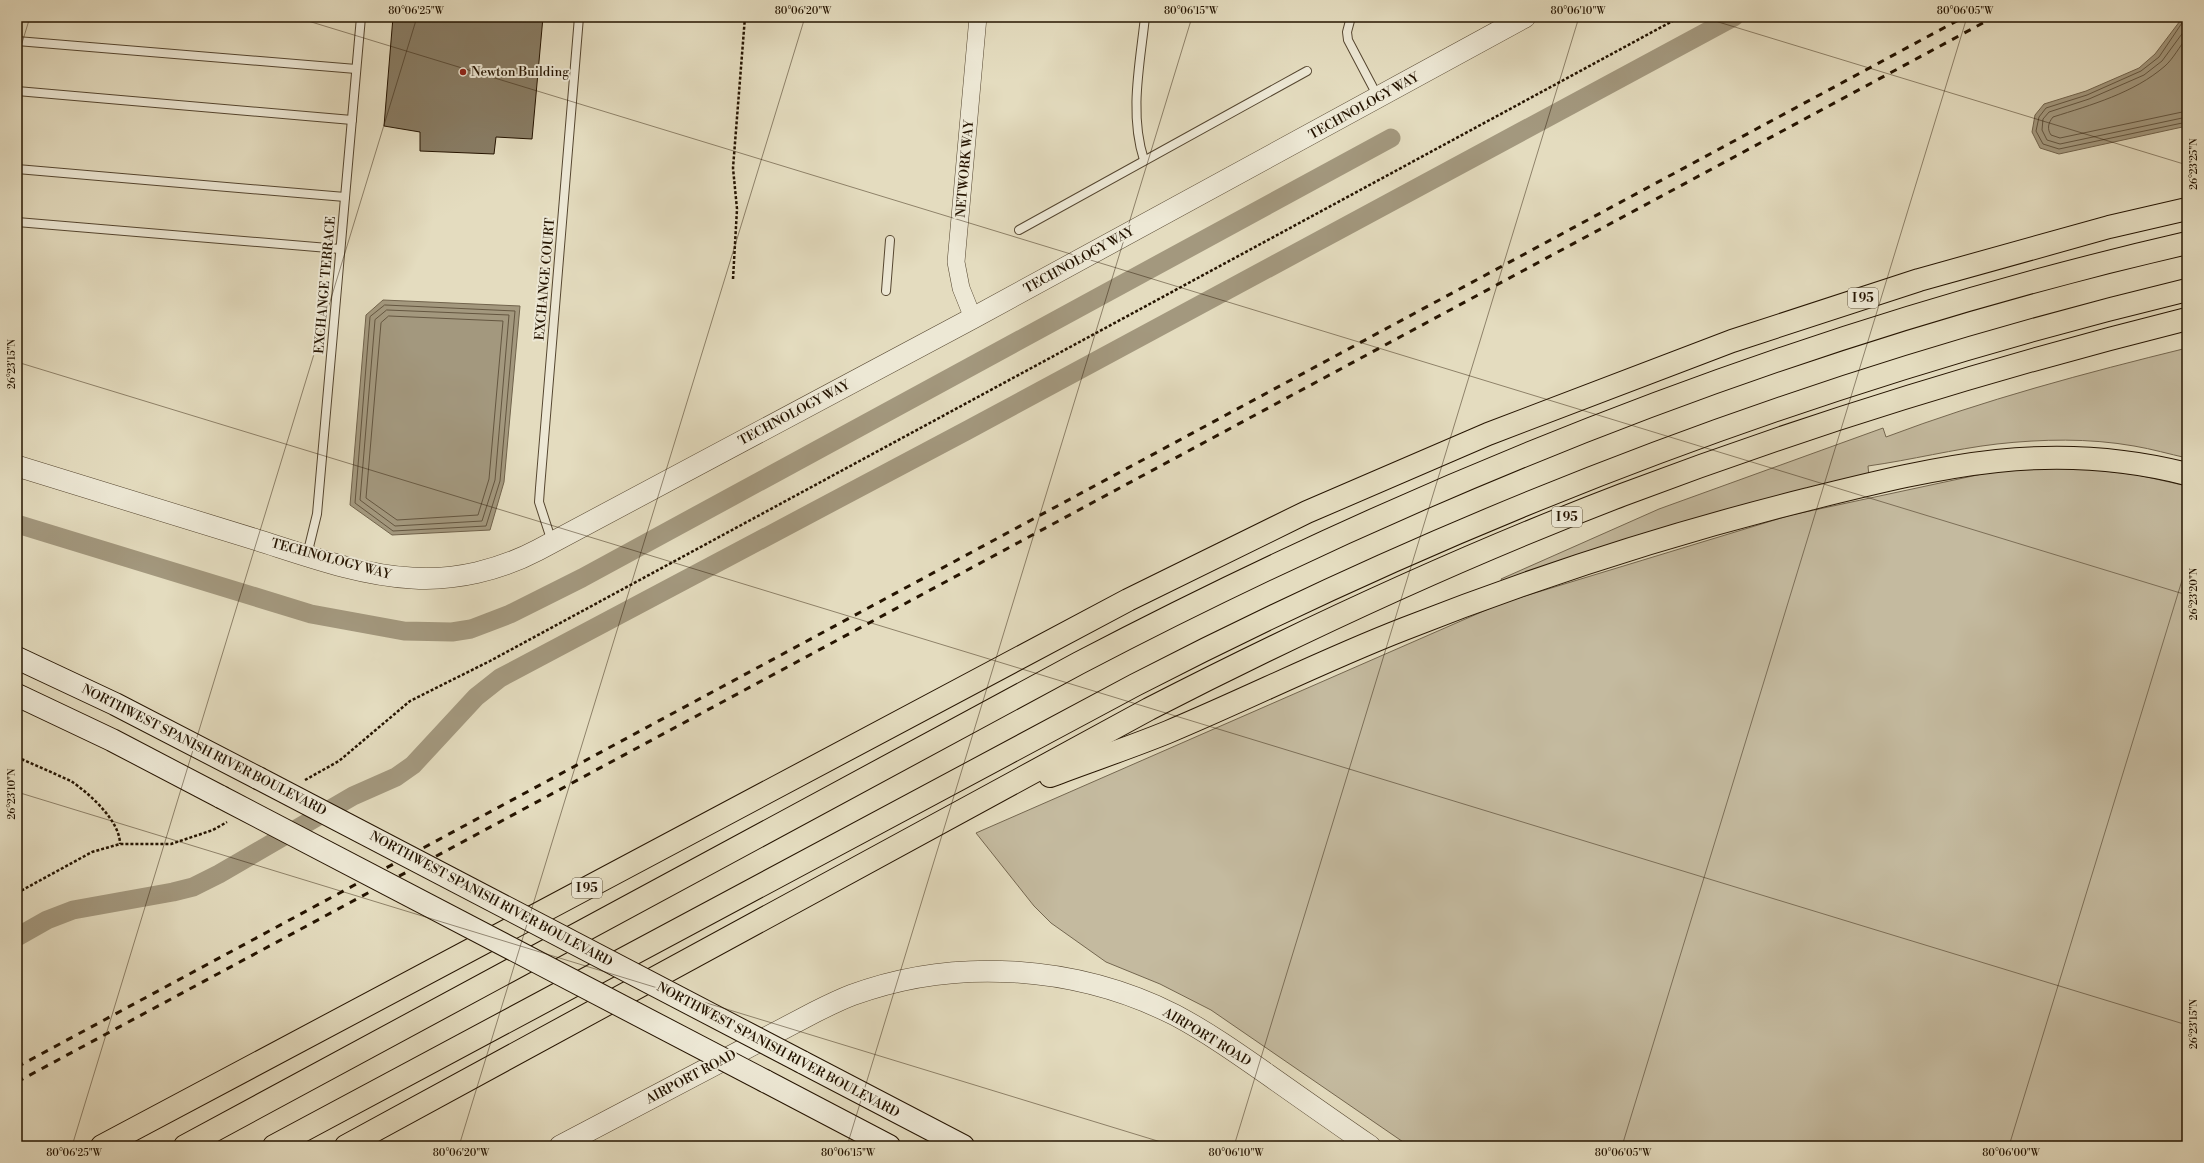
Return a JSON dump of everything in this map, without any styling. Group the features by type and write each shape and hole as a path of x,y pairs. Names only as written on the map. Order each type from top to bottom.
{"highway":[{"name":"I 95","path":"102,1146 1128,600 1307,512 1488,434 1732,341 1919,280 2110,228 2187,209"},
{"path":"185,1146 1079,663 1193,603 1368,521 1557,442 1795,354 1921,314 2047,278 2187,242"},
{"path":"274,1146 1135,685 1249,627 1369,571 1551,494 1787,407 1979,346 2187,290"},
{"name":"I 95","path":"346,1146 1149,709 1264,650 1444,568 1564,518 1747,450 1872,408 1995,370 2187,319"},
{"path":"981,801 1168,732 1405,629 1570,569 1724,521 1932,470 1998,460 2060,456 2124,460 2187,474"}],"main road":[{"name":"NORTHWEST SPANISH RIVER BOULEVARD","path":"17,658 115,704 963,1146"},
{"path":"17,695 112,740 889,1146"}],"street":[{"name":"NETWORK WAY","path":"973,318 961,288 956,262 978,17"},
{"name":"TECHNOLOGY WAY","path":"17,466 307,555 374,574 407,578 433,578 471,574 500,566 523,558 973,318 1525,17"},
{"name":"AIRPORT ROAD","path":"560,1146 815,1012 851,995 893,983 928,976 970,971 1045,975 1086,982 1125,993 1174,1015 1224,1044 1370,1146"}],"lane":[{"name":"EXCHANGE TERRACE","path":"307,555 317,514 361,17"},
{"name":"EXCHANGE COURT","path":"552,542 539,502 579,17"},
{"path":"1144,160 1137,137 1136,116 1145,17"},
{"path":"1344,17 1351,17 1347,32 1348,40 1378,98"},
{"path":"17,42 356,69"},
{"path":"1019,230 1307,71"},
{"path":"17,91 352,120"},
{"path":"17,169 345,198"},
{"path":"17,222 340,249"},
{"path":"886,291 890,240"}],"path":[{"path":"733,279 737,209 733,168 745,17"},
{"path":"300,783 339,761 410,701 490,661 1680,17"},
{"path":"17,757 68,779 79,787 113,821 120,836 120,844"},
{"path":"17,893 92,852 120,844 171,844 213,830 233,819"}],"shaded area":[{"path":"2187,348 2187,458 2117,443 2066,440 1997,444 1868,466 1869,477 1503,584 1501,579 1659,509 1883,428 1886,437 1997,399 2111,367"},
{"path":"2073,467 2138,475 2187,486 2187,1146 1409,1146 1211,1010 1160,984 1106,962 1051,923 1034,906 976,833 1502,603 1791,515 1996,471"}],"water":[{"path":"2183,17 2187,17 2187,126 2059,154 2040,148 2032,132 2035,115 2044,104 2086,91 2139,68 2155,54"},
{"path":"383,300 520,306 504,482 490,530 392,535 350,505 366,315"}],"building":[{"name":"Newton Building","path":"393,17 543,17 532,139 496,137 494,154 420,151 420,132 384,126"}],"waterway":[{"path":"17,937 47,920 73,910 173,892 193,887 219,874 353,796 396,777 413,765 476,697 500,678 966,431 1734,17"},
{"path":"17,524 311,614 404,631 452,632 471,629 510,614 582,578 1391,138"}],"railway":[{"path":"17,1067 1964,17"},
{"path":"17,1082 1994,17"}],"place":[{"name":"Newton Building","path":"463,72"}]}
